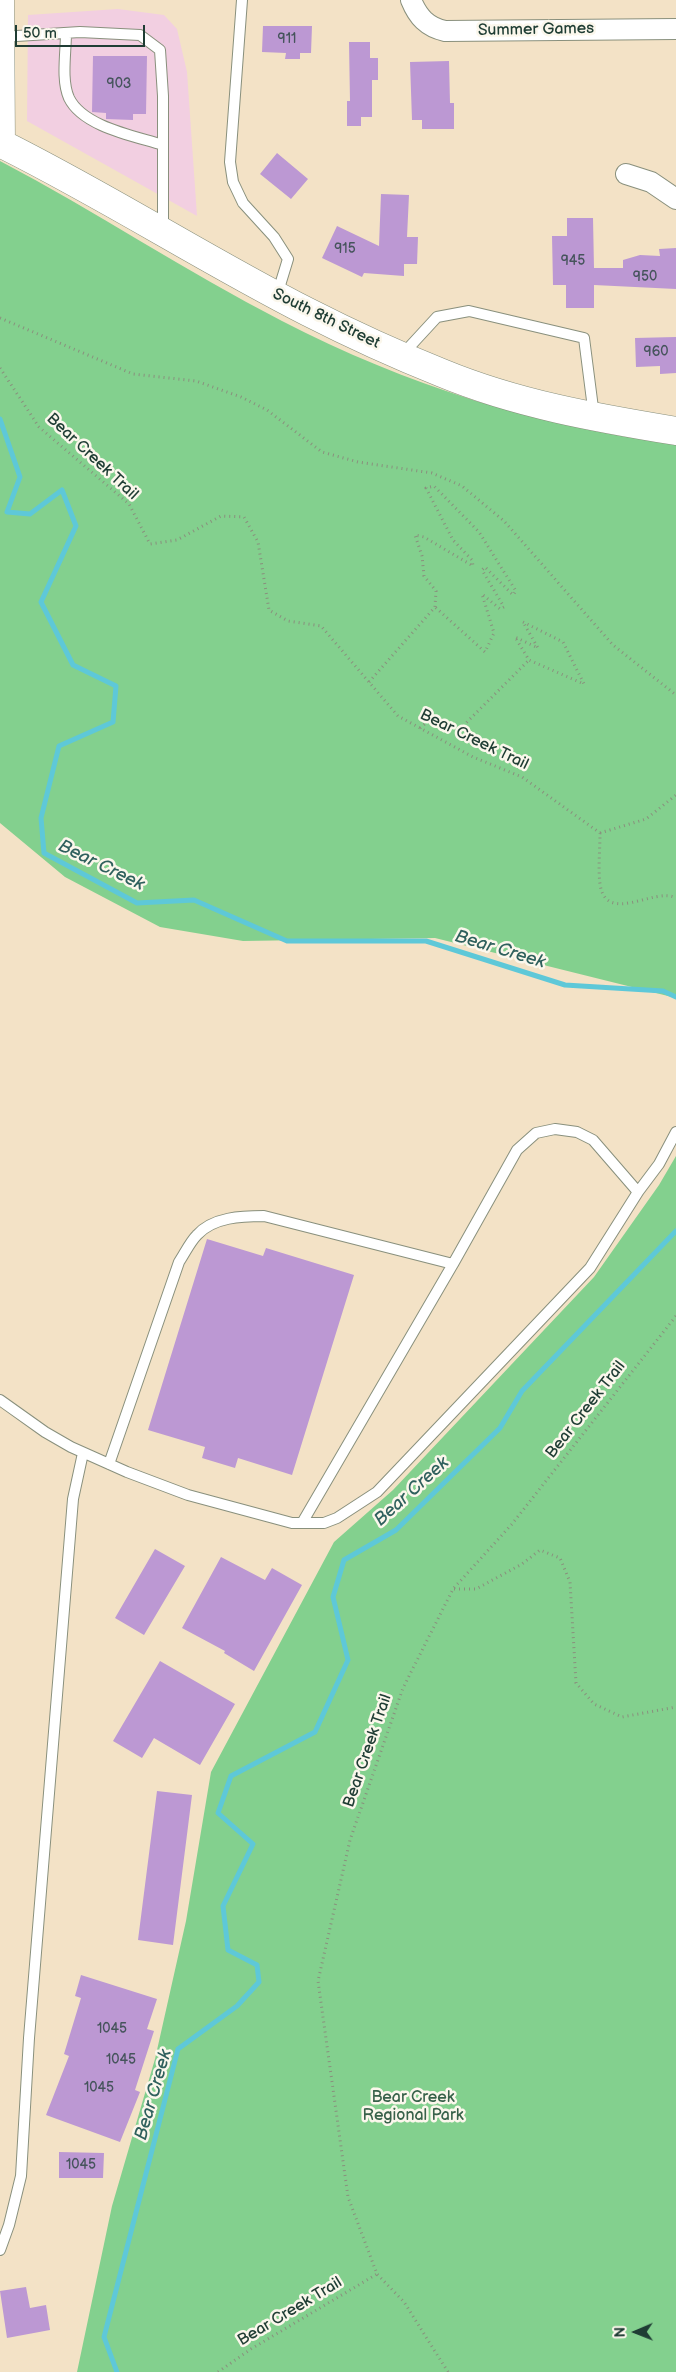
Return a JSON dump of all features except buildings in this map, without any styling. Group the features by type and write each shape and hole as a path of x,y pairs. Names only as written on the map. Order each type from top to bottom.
{"main road":[{"path":"0,0 1,143"},
{"name":"South 8th Street","path":"1,143 163,231 276,296 443,374 516,399 594,417 676,431"}],"street":[{"name":"Summer Games","path":"410,0 420,18 432,28 445,32 676,29"},
{"path":"626,174 651,182 676,199"}],"lane":[{"path":"242,0 230,162 233,182 243,204 274,237 288,259 276,296"},
{"path":"66,33 66,82 69,98 82,116 117,131 163,145"},
{"path":"0,37 66,33 140,35 160,50 163,231"},
{"path":"402,356 437,317 469,311 584,338 594,417"},
{"path":"302,1523 517,1150 536,1133 555,1129 576,1132 593,1140 638,1192"},
{"path":"0,1400 45,1432 83,1452 188,1496 292,1523 324,1523 337,1518 377,1492 590,1268 638,1192 659,1164 676,1132"},
{"path":"108,1464 179,1262 197,1234 213,1223 244,1216 264,1216 453,1264"},
{"path":"0,2250 9,2225 21,2176 29,2038 73,1508 83,1452"}],"path":[{"path":"0,318 133,374 196,381 241,397 267,410 322,452 358,462 432,473 462,486 504,521 613,645 676,694"},
{"name":"Bear Creek Trail","path":"0,368 39,427 129,504 150,544 177,540 221,516 244,518 258,542 269,610 288,621 321,626 398,716 473,757 522,777 600,833"},
{"path":"369,682 434,607 436,591 424,576 422,556 415,535 424,537 473,566 472,560 453,540 426,488 434,486 479,532 516,591 513,595 485,567 482,570 504,607 500,609 482,594 494,633 485,652 434,607"},
{"path":"523,622 562,642 584,684 545,666 529,660 515,637 538,648 523,622"},
{"path":"420,728 433,717 460,728 529,660"},
{"path":"676,795 646,818 600,833 600,885 604,895 610,900 629,905 656,895 671,895 676,898"},
{"name":"Bear Creek Trail","path":"448,2372 404,2302 376,2274 348,2197 318,1982 350,1840 403,1688 453,1589 512,1524 676,1316"},
{"path":"453,1589 476,1589 522,1564 540,1550 560,1558 570,1582 576,1683 594,1704 622,1717 676,1706"},
{"name":"Bear Creek Trail","path":"218,2372 376,2274"}],"shaded area":[{"path":"118,9 164,15 177,29 187,72 197,216 27,121 28,15"}],"green space":[{"path":"0,161 246,302 329,344 376,365 425,384 523,414 574,427 676,444 676,998 435,938 243,941 160,927 65,877 0,823"},
{"name":"Bear Creek Regional Park","path":"676,1156 676,2372 77,2372 112,2206 155,2059 186,1921 211,1772 334,1542 393,1490 594,1277 659,1185"}],"waterway":[{"name":"Bear Creek","path":"0,419 20,477 7,512 30,514 62,490 76,526 41,602 73,665 116,686 113,722 59,746 41,818 44,853 137,903 194,900 287,941 426,941 565,985 663,991 676,997"},
{"name":"Bear Creek","path":"117,2372 104,2337 178,2049 237,2006 259,1982 257,1965 228,1950 223,1906 253,1844 218,1813 231,1776 315,1732 348,1660 333,1597 344,1560 396,1530 500,1428 522,1391 676,1231"}]}
